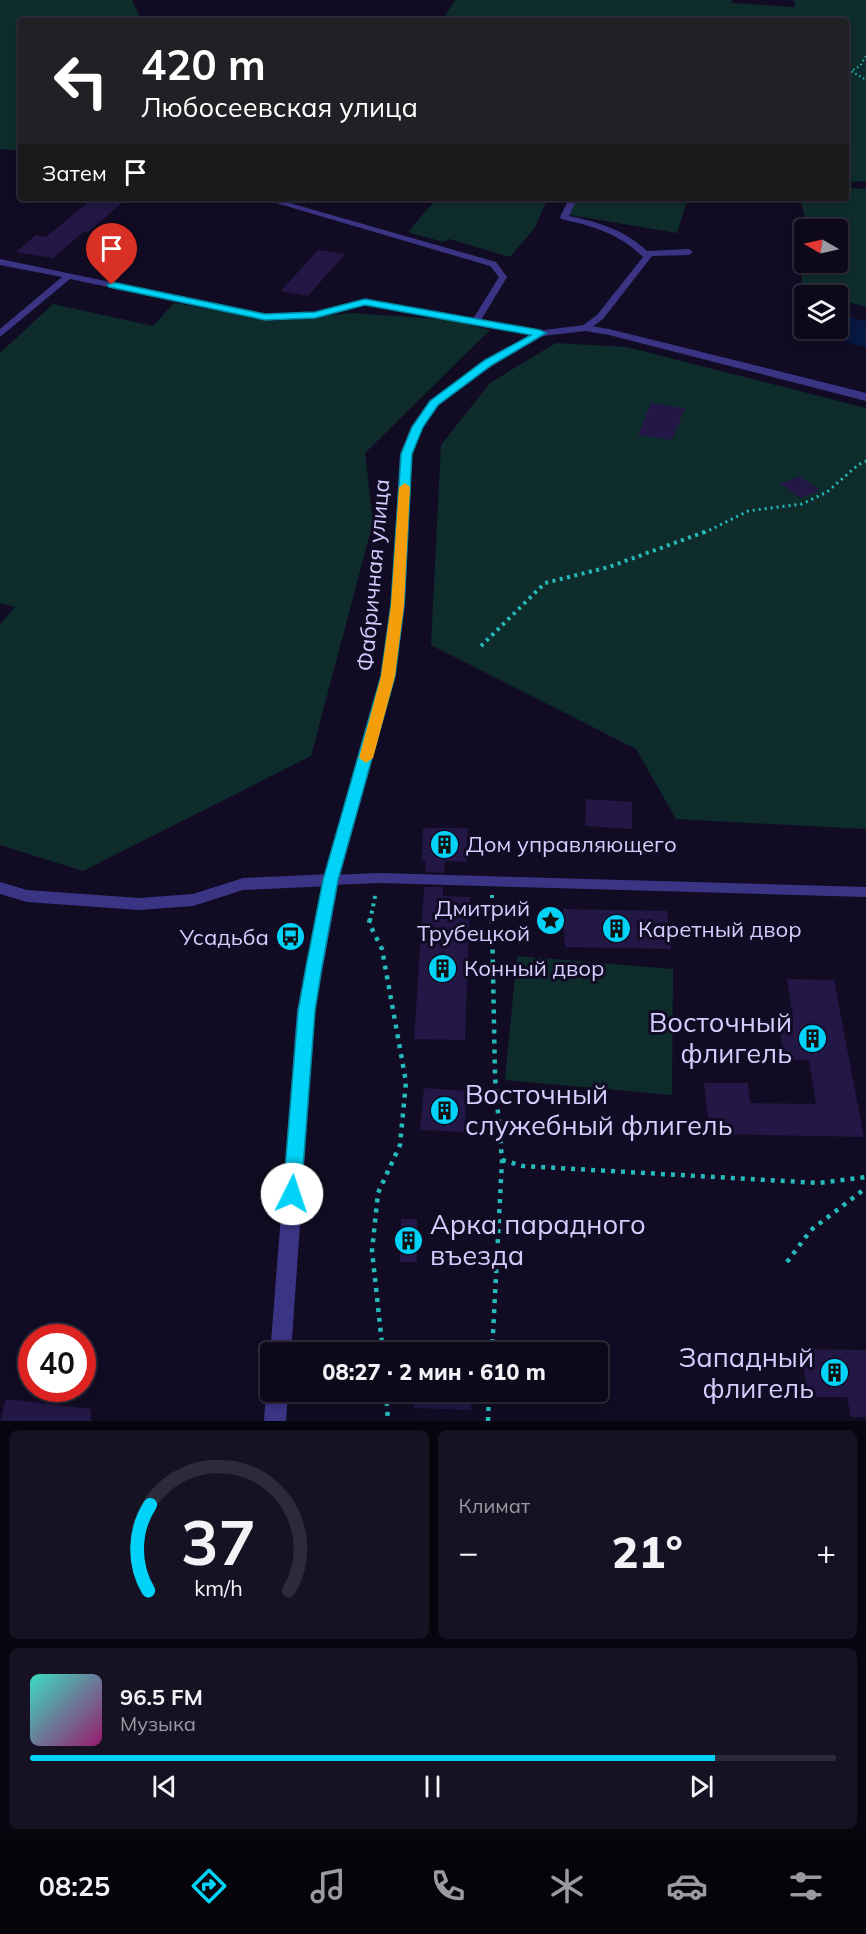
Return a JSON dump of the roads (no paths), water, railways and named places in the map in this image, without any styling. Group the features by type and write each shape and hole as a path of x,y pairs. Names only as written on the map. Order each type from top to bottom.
{"street":[{"name":"Фабричная улица","path":"281,1342 306,1011 331,880 388,676 398,605 406,454 417,427 434,403 489,363 540,333 585,328 866,397"},
{"path":"0,888 27,896 139,904 193,900 243,884 331,880"},
{"path":"275,1421 276,1402"}],"lane":[{"path":"273,201 493,264 503,277 477,320"},
{"path":"572,201 564,217 610,228 632,241 648,257 600,317 585,328"},
{"path":"645,254 690,252"},
{"path":"0,262 265,317 315,315 365,302 477,320 540,333"},
{"path":"0,334 69,276"},
{"path":"331,880 379,878 866,892"}],"water":[{"path":"848,316 866,322 866,348 839,339 848,339"}],"place":[{"name":"Дом управляющего","path":"445,844"},
{"name":"Дмитрий Трубецкой","path":"551,921"},
{"name":"Каретный двор","path":"617,929"},
{"name":"Усадьба","path":"290,937"},
{"name":"Конный двор","path":"443,968"},
{"name":"Восточный флигель","path":"813,1038"},
{"name":"Восточный служебный флигель","path":"444,1110"},
{"name":"Арка парадного въезда","path":"409,1240"},
{"name":"Западный флигель","path":"835,1373"}]}
